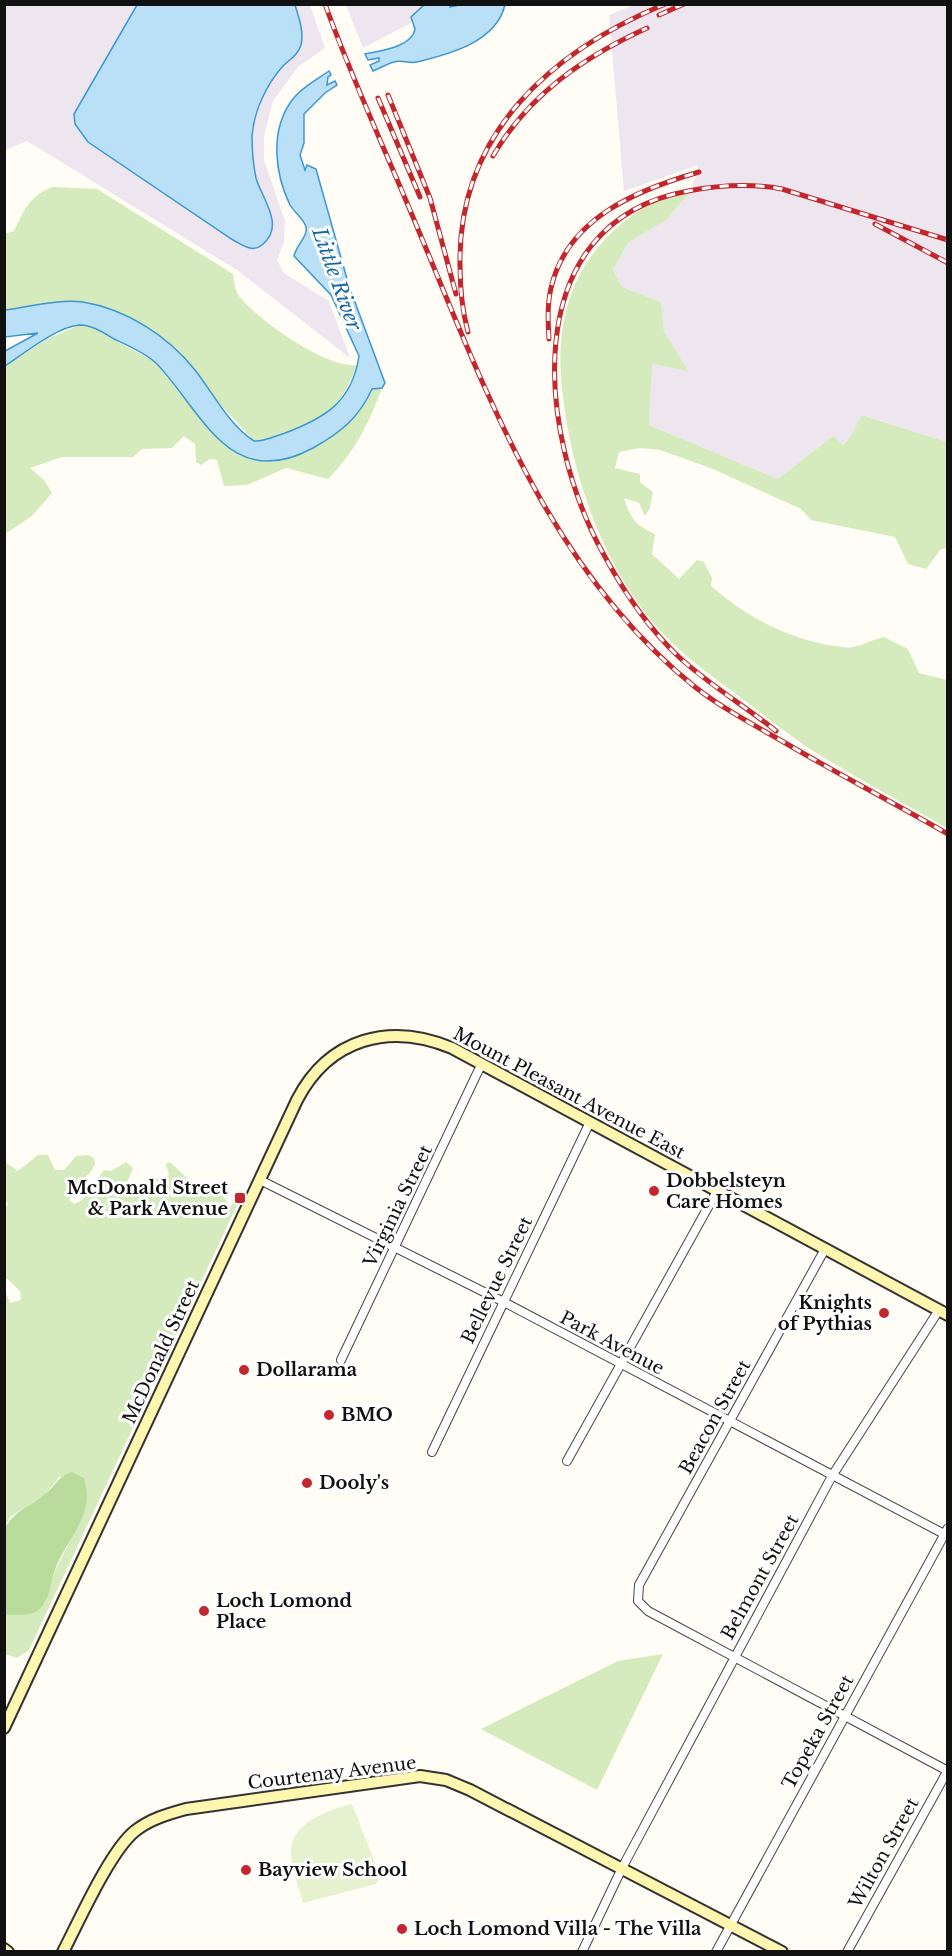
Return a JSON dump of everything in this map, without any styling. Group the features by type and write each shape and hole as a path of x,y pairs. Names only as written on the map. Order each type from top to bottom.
{"street":[{"name":"Mount Pleasant Avenue East","path":"392,1035 420,1037 452,1048 943,1312"},
{"name":"McDonald Street","path":"4,1728 303,1087 333,1056 348,1047 362,1040 392,1035"},
{"name":"Virginia Street","path":"341,1360 482,1065"},
{"name":"Bellevue Street","path":"432,1452 502,1301 590,1122"},
{"name":"Park Avenue","path":"260,1180 502,1301 832,1476 946,1533"},
{"path":"567,1461 717,1191"},
{"name":"Beacon Street","path":"734,1655 648,1611 638,1601 639,1585 825,1249"},
{"name":"Belmont Street","path":"582,1952 622,1868 734,1655 832,1476 943,1312"},
{"name":"Topeka Street","path":"716,1952 844,1715 946,1533"},
{"path":"734,1655 947,1770"},
{"name":"Wilton Street","path":"847,1952 947,1770"},
{"name":"Courtenay Avenue","path":"63,1952 126,1839 156,1818 186,1809 405,1778 434,1777 471,1790 782,1952"}],"shaded area":[{"path":"636,4 947,5 947,442 863,415 851,436 842,445 833,436 778,479 649,425 651,364 687,370 664,331 661,302 622,287 613,270 628,243 666,220 691,191 698,165 624,191 609,15"},
{"path":"5,5 310,5 325,48 298,67 273,101 264,136 264,160 285,221 284,242 277,260 284,273 329,301 350,358 237,270 27,141 5,150"},
{"path":"346,5 429,5 409,24 363,48"}],"green space":[{"path":"53,187 97,189 233,274 239,296 277,329 328,359 357,365 345,392 323,416 262,441 254,441 217,401 194,368 57,304 5,310 4,234 14,231 33,199"},
{"path":"691,191 666,220 628,243 613,270 622,287 661,302 664,331 688,371 652,364 649,425 778,479 833,436 843,445 851,436 862,415 947,442 947,548 941,549 926,569 908,564 895,537 811,520 801,509 713,469 660,450 640,448 619,452 615,468 640,474 640,482 653,492 650,508 645,516 639,503 624,498 626,505 638,524 655,534 652,554 679,579 697,560 704,562 712,578 711,586 739,607 769,625 801,638 846,648 884,637 908,649 919,673 947,680 947,828 805,746 683,653 645,613 629,590 602,541 575,462 563,399 560,363 566,310 580,274 604,241 619,226 635,213 653,203 672,195"},
{"path":"80,325 91,327 155,362 209,430 263,462 309,450 367,401 372,388 382,388 360,436 338,469 328,479 286,468 247,485 224,486 217,460 210,459 201,465 196,462 195,444 184,436 172,448 142,449 133,457 62,457 30,468 44,480 52,493 32,516 5,534 5,366 47,339"},
{"path":"38,1155 48,1155 55,1170 64,1170 76,1156 88,1155 94,1158 95,1164 90,1173 81,1180 77,1194 71,1196 69,1200 74,1204 82,1200 104,1170 111,1171 126,1162 133,1168 124,1191 129,1197 136,1196 149,1178 164,1179 169,1175 166,1164 170,1162 192,1183 218,1188 230,1207 235,1201 239,1201 29,1650 17,1658 5,1654 5,1615 45,1603 55,1571 71,1539 60,1476 45,1495 10,1517 5,1528 4,1288 10,1303 21,1300 20,1291 5,1277 5,1209 8,1204 5,1200 5,1162 18,1171"},
{"path":"72,1472 84,1478 87,1494 86,1505 80,1523 57,1564 47,1599 41,1608 33,1613 5,1615 5,1528 17,1513"},
{"path":"663,1654 597,1790 481,1729 618,1661"},
{"path":"352,1804 380,1876 376,1884 303,1903 291,1859 292,1842 297,1833 312,1819"}],"water":[{"path":"137,5 295,5 301,30 300,48 277,73 266,90 253,127 252,152 256,178 272,221 269,238 262,245 255,248 247,247 233,240 88,142 75,124 74,114"},
{"path":"424,5 449,5 450,7 505,5 500,18 492,28 470,44 430,59 414,62 397,61 373,71 370,65 379,61 379,58 368,60 365,54 394,47 408,40 415,29 411,17"},
{"name":"Little River","path":"329,71 331,75 328,77 327,85 335,81 337,85 325,93 304,114 304,143 300,155 305,170 307,165 316,169 349,286 385,383 382,388 372,389 348,424 313,448 284,459 260,461 239,454 221,441 205,424 153,360 98,330 84,325 71,327 51,335 5,366 5,351 38,333 5,337 5,310 54,302 83,302 115,311 159,335 195,370 229,418 254,441 266,440 299,427 334,406 350,385 359,356 331,295 294,256 306,227 290,205 285,193 277,154 279,127 290,103 303,89"}],"railway":[{"path":"325,4 359,91 499,419 529,479 563,536 601,590 645,641 706,695 752,724 948,834"},
{"path":"468,332 460,281 464,217 475,175 494,137 519,102 550,72 585,46 624,23 665,4"},
{"path":"659,15 684,4"},
{"path":"493,156 523,114 560,80 601,52 647,28"},
{"path":"388,95 430,198 456,294"},
{"path":"378,98 420,197"},
{"path":"549,339 548,307 551,288 559,264 572,243 589,225 608,210 629,198 699,172"},
{"path":"776,731 702,676 668,646 637,609 604,555 582,507 565,453 556,396 556,341 568,289 592,245 632,211 688,191 712,187 747,185 782,189 948,240"},
{"path":"875,224 948,263"}],"place":[{"name":"Dobbelsteyn Care Homes","path":"654,1191"},
{"name":"McDonald Street & Park Avenue","path":"240,1198"},
{"name":"Knights of Pythias","path":"884,1313"},
{"name":"Dollarama","path":"244,1370"},
{"name":"BMO","path":"329,1415"},
{"name":"Dooly's","path":"307,1483"},
{"name":"Loch Lomond Place","path":"204,1611"},
{"name":"Bayview School","path":"246,1870"},
{"name":"Loch Lomond Villa - The Villa","path":"402,1929"}]}
